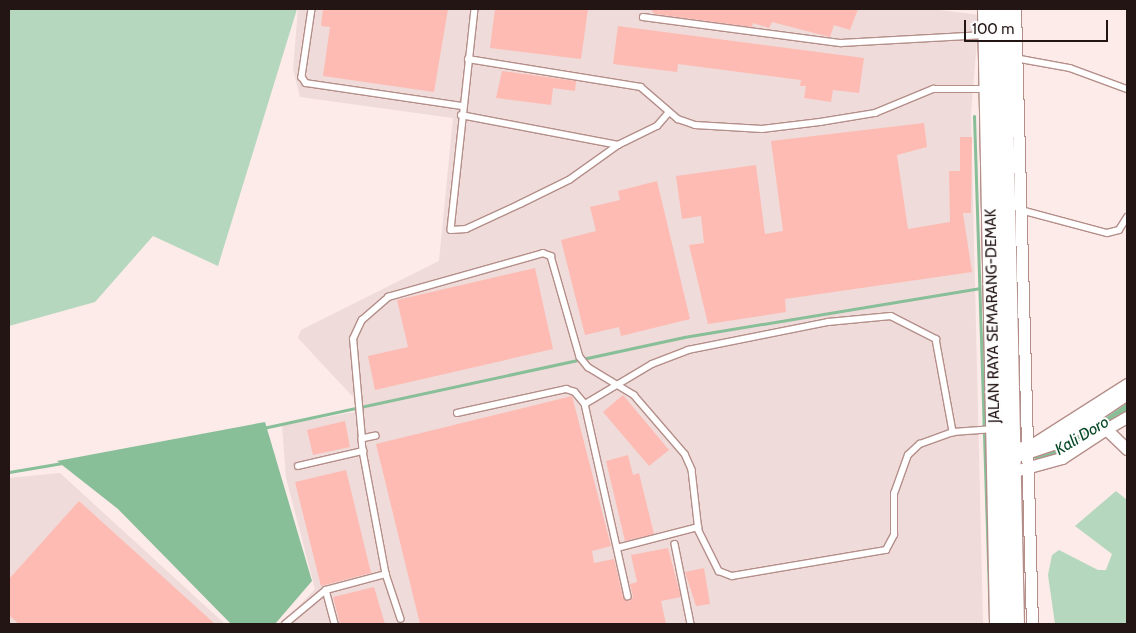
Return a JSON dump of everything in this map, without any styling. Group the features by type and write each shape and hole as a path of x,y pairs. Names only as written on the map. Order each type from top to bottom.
{"highway":[{"name":"JALAN RAYA SEMARANG-DEMAK","path":"986,9 996,428 1007,457 999,624"},
{"name":"JALAN RAYA SEMARANG-DEMAK","path":"1001,9 1007,457 1014,624"}],"street":[{"path":"1015,9 1018,210 1030,450 1032,624"},
{"path":"1030,450 1127,384"},
{"path":"1007,457 1030,450 1117,404 1127,394"},
{"path":"1007,457 1030,469 1062,458 1127,417 1117,404"},
{"path":"1106,429 1127,449"}],"lane":[{"path":"312,9 302,77 306,83 462,106"},
{"path":"475,9 449,227 455,232 569,180 618,146 657,126 669,112"},
{"path":"643,17 841,43 987,35"},
{"path":"1015,58 1054,64 1127,89"},
{"path":"468,59 622,82 655,94 669,112 695,125 762,129 875,113 932,89 989,89"},
{"path":"461,115 618,146"},
{"path":"1018,210 1107,233 1119,230 1127,217"},
{"path":"401,619 386,574 363,451 363,411 353,338 362,320 388,297 542,253 551,256 580,357 588,367 634,395 685,454 692,470 698,527 709,556 719,571 732,576 886,550 894,535 894,494 908,455 920,444 953,432 996,428"},
{"path":"585,404 652,364 724,339 892,316 936,340 953,432"},
{"path":"457,413 566,389 585,404 628,596"},
{"path":"362,439 376,436"},
{"path":"298,466 363,451"},
{"path":"617,548 698,527"},
{"path":"676,544 690,624"},
{"path":"285,624 326,590 386,574"},
{"path":"326,590 335,624"}],"shaded area":[{"path":"9,9 297,9 218,266 153,236 95,302 9,326"},
{"path":"298,9 932,9 979,15 971,114 983,624 282,624 315,589 286,478 282,425 355,412 354,398 298,338 301,330 439,261 453,118 300,97 293,69"},
{"path":"60,473 225,624 9,624 9,478"},
{"path":"1116,491 1127,500 1127,624 1055,624 1048,575 1052,555 1059,550 1098,570 1106,570 1112,554 1075,526"}],"water":[{"name":"Kali Doro","path":"1127,403 1127,413 1069,452 1036,463 1034,457 1088,430"},
{"path":"265,422 312,581 275,624 231,624 118,509 57,461"}],"building":[{"path":"323,9 448,9 434,92 323,76 330,27 321,26"},
{"path":"495,9 588,9 581,59 490,48"},
{"path":"650,9 858,9 850,30 834,25 830,37 772,22 769,28 753,23 752,27 655,14"},
{"path":"618,26 864,58 859,93 833,90 831,102 804,98 806,86 800,86 801,80 678,64 677,72 613,64"},
{"path":"502,71 576,81 575,91 553,88 551,105 496,98"},
{"path":"924,123 927,147 897,155 908,229 950,222 949,171 960,171 960,137 972,137 971,213 963,213 972,272 785,299 786,312 708,324 689,245 704,243 701,216 682,219 676,176 756,165 765,234 783,231 771,141"},
{"path":"657,181 690,319 621,336 619,327 585,335 561,240 596,231 590,207 620,200 618,191"},
{"path":"535,268 553,349 375,390 368,356 408,347 397,300"},
{"path":"623,395 669,450 649,466 603,412"},
{"path":"572,396 611,546 592,551 594,563 614,559 623,597 629,601 633,597 630,584 637,582 631,555 668,548 681,597 661,601 666,624 420,624 376,444"},
{"path":"345,421 350,447 313,455 307,430"},
{"path":"628,455 633,475 639,473 654,534 625,541 606,461"},
{"path":"346,470 371,573 321,586 295,482"},
{"path":"79,501 215,624 19,624 9,615 9,579"},
{"path":"704,568 710,604 696,606 685,572"},
{"path":"374,587 385,624 340,624 333,597"}],"waterway":[{"path":"974,116 989,604"},
{"path":"263,428 684,337 979,288"},
{"path":"9,472 62,463"}]}
